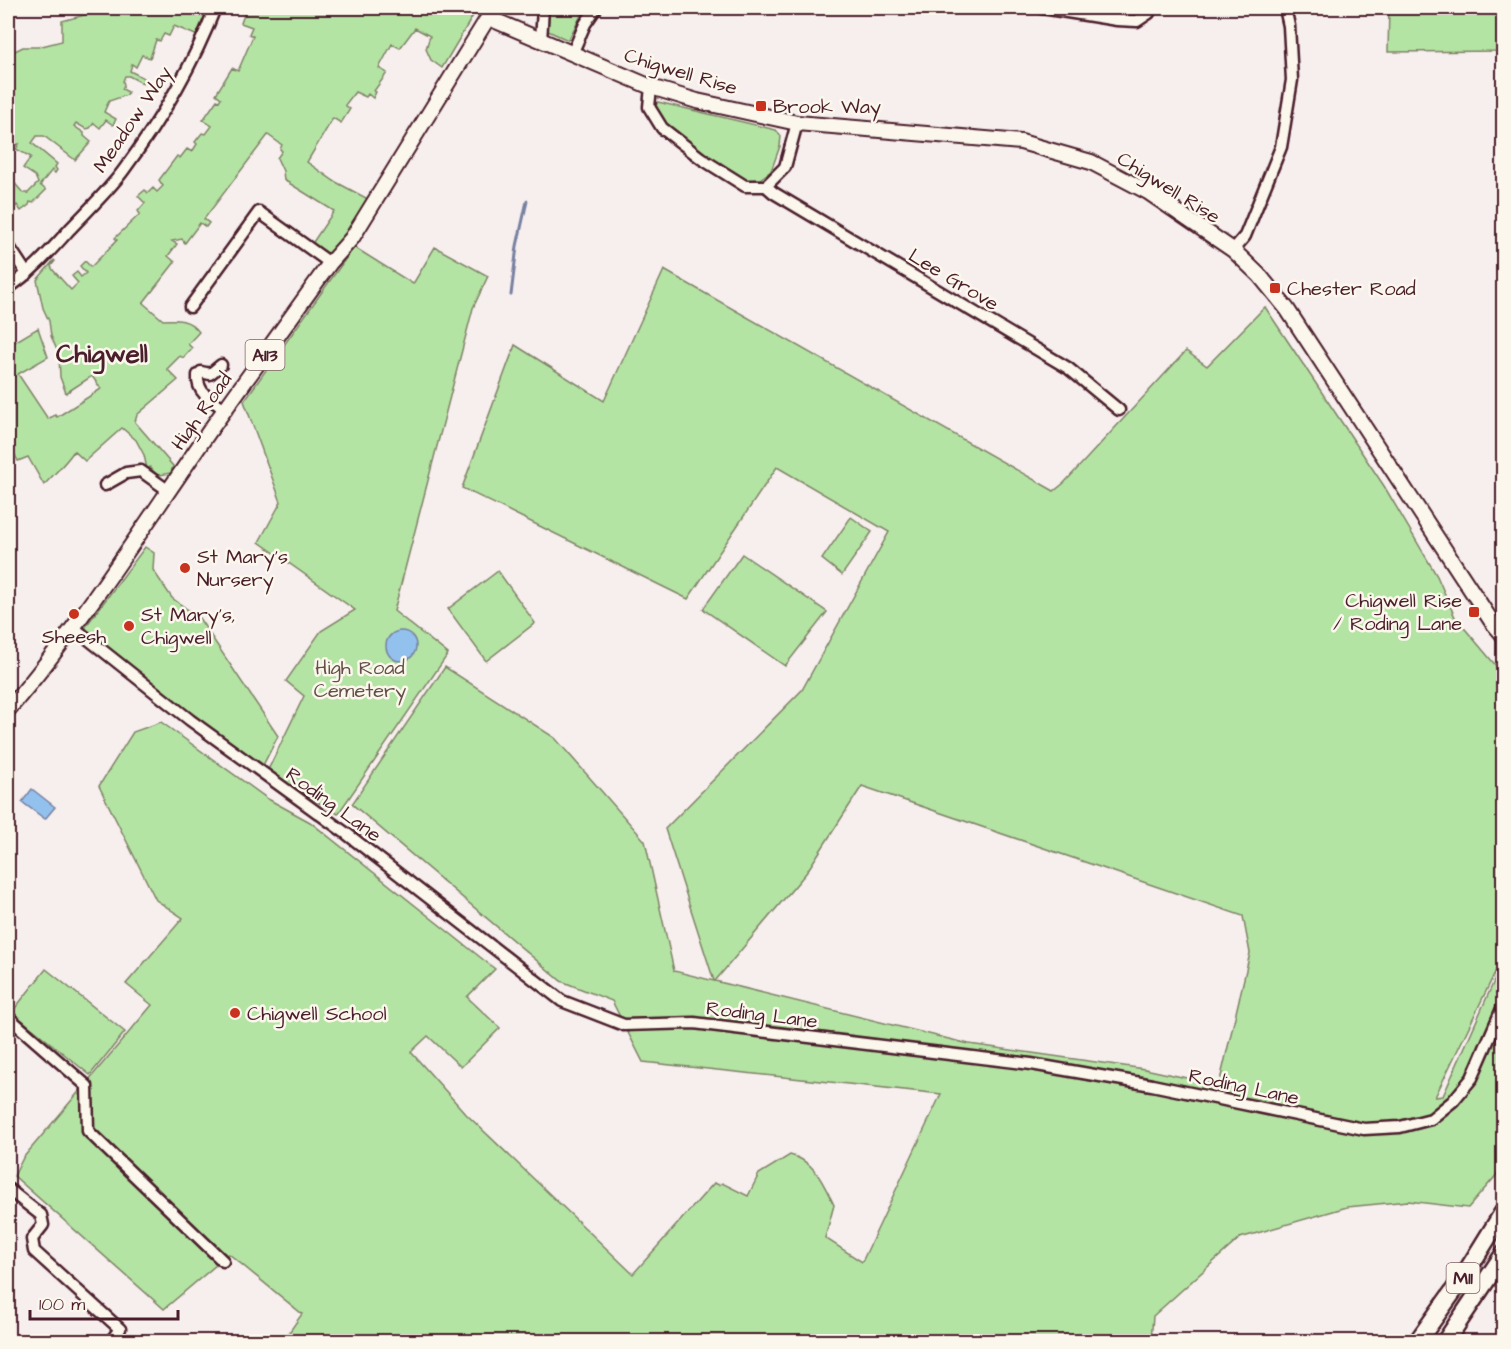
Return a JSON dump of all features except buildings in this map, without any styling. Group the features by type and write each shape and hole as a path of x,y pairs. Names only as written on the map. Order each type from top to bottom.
{"highway":[{"name":"M11","path":"1417,1341 1462,1279 1503,1211"},
{"name":"M11","path":"1445,1341 1503,1254"}],"main road":[{"name":"Chigwell Rise","path":"491,13 541,41 651,87 697,101 797,123 1021,142 1091,162 1148,192 1233,250 1260,276 1287,309 1503,636"},
{"name":"High Road","path":"8,710 73,627 330,263 352,238 491,13"}],"street":[{"name":"Meadow Way","path":"8,288 27,274 122,172 165,107 203,41 215,8"},
{"path":"541,41 543,8"},
{"path":"572,54 585,24 596,8"},
{"path":"1042,8 1137,21 1149,13 1149,8"},
{"path":"1233,250 1245,236 1281,147 1292,80 1289,26 1285,8"},
{"name":"Lee Grove","path":"651,87 649,108 662,128 702,159 745,186 766,186 774,193 1068,368 1119,410"},
{"path":"766,186 785,167 797,123"},
{"path":"190,307 259,212 330,263"},
{"path":"8,245 27,274"},
{"path":"221,365 210,374 201,372 197,383 206,397 226,409"},
{"path":"105,485 126,473 141,471 169,491"},
{"name":"Roding Lane","path":"73,627 190,720 346,834 562,1001 624,1024 694,1023 1031,1064 1080,1071 1365,1129 1400,1127 1431,1119 1453,1101 1472,1078 1503,1004"},
{"path":"8,1017 87,1086 88,1131 223,1261"},
{"path":"8,1189 41,1215 43,1226 32,1239 34,1251 120,1329 110,1341"}],"green space":[{"path":"91,8 210,8 198,36 174,26 169,36 164,34 160,41 156,40 150,58 142,55 136,67 132,64 130,71 144,78 142,83 125,76 122,89 128,92 127,95 109,101 104,112 116,119 113,125 106,120 100,128 94,123 86,129 76,123 74,126 91,142 75,160 44,136 37,136 32,143 57,164 55,167 57,170 55,173 52,170 40,185 46,190 33,203 30,202 21,211 17,205 8,215 8,178 23,193 28,193 38,183 35,176 23,168 31,157 16,149 19,144 15,145 11,140 8,146 8,49 13,52 23,47 38,47 62,41 62,21 92,13"},
{"path":"233,8 347,8 352,10 353,8 462,8 474,14 442,68 431,60 426,49 430,36 415,28 400,48 392,44 379,68 387,73 374,91 376,92 373,98 368,94 366,97 355,92 345,105 350,109 341,123 333,118 307,162 334,181 368,199 328,262 309,248 334,211 284,180 277,158 282,151 280,149 282,145 268,135 204,219 209,223 206,227 200,223 185,243 182,239 172,241 177,244 168,256 175,262 143,303 163,320 187,322 199,332 188,344 192,348 183,358 180,356 167,369 178,380 137,415 135,422 173,466 171,473 159,475 150,467 147,469 144,455 136,440 122,428 85,461 74,451 44,485 28,457 18,461 9,443 14,441 13,437 8,438 8,346 38,328 48,357 18,374 48,419 55,415 57,417 101,389 92,376 66,393 60,377 59,355 51,336 37,280 54,260 51,266 53,270 71,290 78,283 72,276 77,272 81,277 86,273 80,266 85,261 91,267 117,240 115,238 140,214 138,211 145,203 138,196 145,190 148,193 153,188 157,192 163,186 159,180 177,156 180,158 187,149 192,152 197,144 195,142 212,126 203,120 217,100 221,98 216,94 232,68 238,71 253,36 249,34 252,27 241,23 245,12"},
{"path":"549,8 585,8 568,40 548,31"},
{"path":"1389,8 1503,8 1503,51 1388,52"},
{"path":"658,102 776,130 781,136 780,146 771,171 760,179 746,180 706,157 665,126 654,109"},
{"name":"High Road Cemetery","path":"354,247 413,284 435,247 488,276 473,308 394,611 448,654 338,814 267,772 304,696 286,681 321,631 355,610 259,542 281,502 244,401"},
{"path":"664,270 1054,491 1186,351 1207,366 1265,307 1384,486 1437,576 1455,617 1503,674 1503,956 1435,1097 1443,1096 1503,961 1504,1161 1500,1171 1468,1208 1408,1201 1347,1207 1240,1238 1153,1316 1151,1341 283,1341 302,1314 229,1254 164,1309 14,1176 23,1158 152,1005 126,984 183,918 156,900 99,786 133,732 161,722 268,799 310,822 495,969 467,997 500,1028 461,1067 428,1036 411,1052 466,1114 633,1274 714,1183 719,1185 722,1183 748,1196 759,1174 790,1155 806,1162 812,1168 822,1181 834,1205 825,1238 862,1262 941,1094 643,1062 612,1001 561,981 352,804 445,667 555,738 645,841 674,971 714,981 665,829 802,690 889,532 777,467 688,599 462,488 515,345 604,401","holes":["862,786 1243,916 1250,953 1219,1085 1145,1069 969,1044 715,981 806,873"]},
{"path":"851,517 872,532 842,575 822,559"},
{"path":"145,547 154,553 153,570 172,598 199,618 278,736 261,769 86,630 86,626"},
{"path":"742,554 827,612 785,666 703,609"},
{"path":"498,571 535,623 486,661 448,609"},
{"path":"46,969 125,1032 90,1075 12,1012"}],"water":[{"path":"401,631 412,635 416,646 412,657 401,661 390,657 386,646 390,635"},
{"path":"32,789 55,807 45,819 22,802"}],"waterway":[{"path":"511,295 517,246 527,201"}],"place":[{"name":"Brook Way","path":"761,106"},
{"name":"Chester Road","path":"1275,288"},
{"name":"St Mary's Nursery","path":"185,568"},
{"name":"Chigwell Rise / Roding Lane","path":"1474,612"},
{"name":"Sheesh","path":"74,614"},
{"name":"St Mary's, Chigwell","path":"129,626"},
{"name":"Chigwell School","path":"235,1013"}],"district":[{"name":"Chigwell","path":"102,353"}]}
